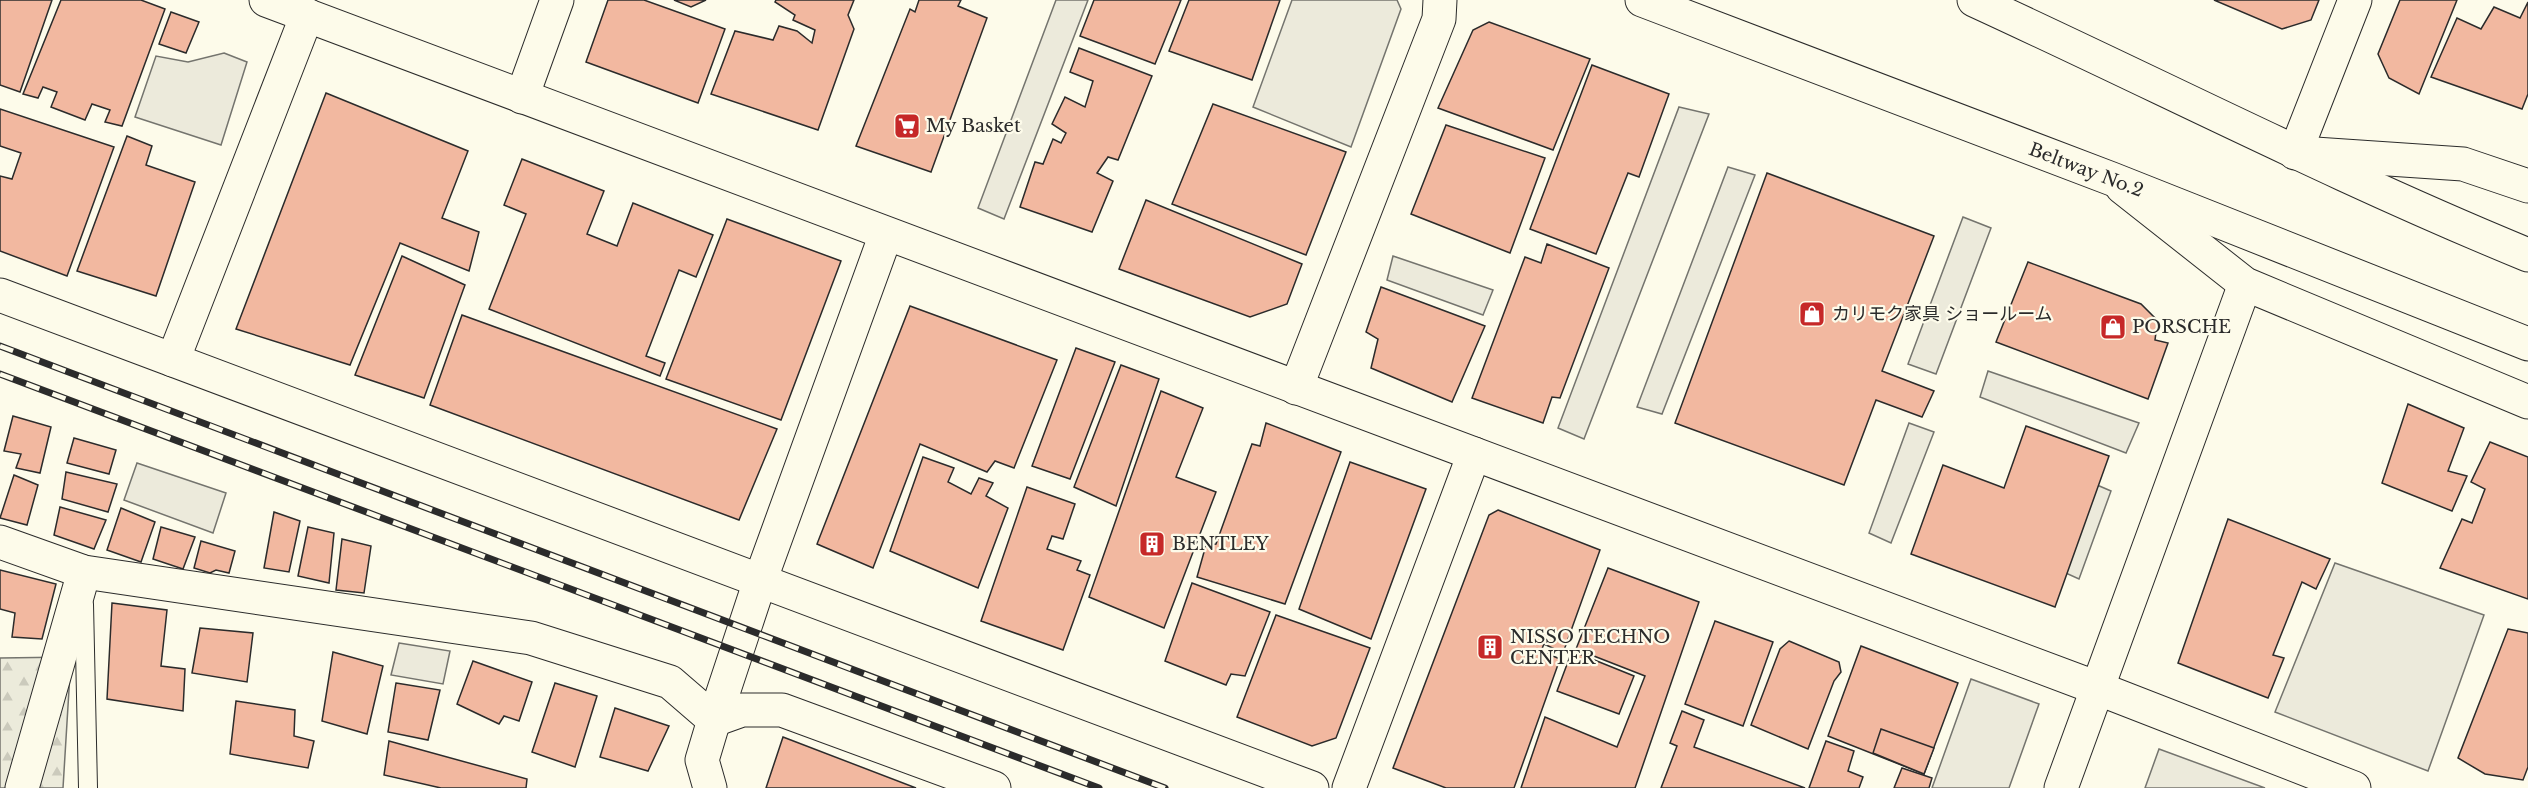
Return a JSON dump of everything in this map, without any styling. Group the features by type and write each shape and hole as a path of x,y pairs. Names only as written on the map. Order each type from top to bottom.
{"street":[{"path":"266,0 2097,688 2354,788"},
{"path":"522,97 557,0"},
{"path":"1296,388 1439,19 1440,0"},
{"name":"Beltway No.2","path":"1642,0 2112,179 2528,344"},
{"path":"1974,0 2127,70 2295,153 2528,255"},
{"path":"2295,153 2355,0"},
{"path":"173,360 307,15"},
{"path":"2295,153 2463,165 2528,186"},
{"path":"2112,179 2245,284 2528,402"},
{"path":"710,788 702,760 714,720 760,581 886,234"},
{"path":"2061,788 2245,284"},
{"path":"0,296 1311,788"},
{"path":"1349,788 1474,454"},
{"path":"0,542 30,550 84,572 531,638 670,682 714,720"},
{"path":"22,788 84,572"},
{"path":"714,720 742,710 782,710 994,788"}],"lane":[{"path":"84,572 88,788"}],"green space":[{"path":"71,657 63,788 0,788 0,658"}],"shaded area":[{"path":"1056,0 1088,0 1004,219 978,208"},
{"path":"1292,0 1397,0 1401,9 1351,147 1253,107"},
{"path":"224,53 247,62 221,145 135,117 156,56 188,62"},
{"path":"1679,107 1709,114 1584,439 1558,428"},
{"path":"1728,167 1755,175 1662,414 1637,407"},
{"path":"1963,217 1991,228 1936,374 1908,364"},
{"path":"1393,256 1493,290 1483,315 1387,280"},
{"path":"1988,371 2139,423 2126,453 1980,397"},
{"path":"1909,423 1934,432 1891,543 1869,533"},
{"path":"137,463 226,493 213,533 124,500"},
{"path":"2090,482 2111,491 2079,579 2057,569"},
{"path":"2335,563 2484,615 2428,771 2275,712"},
{"path":"399,643 450,651 443,684 391,675"},
{"path":"1971,679 2039,704 2009,788 1932,788"},
{"path":"2159,749 2265,788 2145,788"}],"building":[{"path":"0,0 52,0 20,92 0,85"},
{"path":"61,0 141,0 165,9 122,126 105,122 110,110 92,104 85,120 51,107 57,92 43,87 38,98 23,94"},
{"path":"608,0 644,0 725,29 698,103 586,62"},
{"path":"674,0 706,0 691,7"},
{"path":"776,0 854,0 848,15 854,29 818,130 711,94 735,31 773,40 779,26 797,31 812,43 815,30 793,20 795,15 775,2"},
{"path":"919,0 961,0 958,6 987,18 931,172 856,146 910,9 915,12"},
{"path":"1094,0 1181,0 1155,64 1080,36"},
{"path":"1189,0 1280,0 1252,80 1169,51"},
{"path":"2214,0 2319,0 2311,20 2282,29"},
{"path":"2400,0 2457,0 2419,94 2389,78 2378,54"},
{"path":"2528,2 2528,94 2522,109 2431,77 2457,18 2481,29 2494,7 2520,18"},
{"path":"171,12 199,22 186,53 159,44"},
{"path":"1489,22 1590,59 1553,150 1438,108 1473,30"},
{"path":"1079,48 1152,76 1118,160 1108,157 1097,173 1113,181 1092,232 1020,207 1035,162 1043,164 1053,139 1061,143 1066,133 1052,124 1065,97 1085,107 1093,81 1070,72"},
{"path":"1592,65 1669,94 1639,177 1628,173 1596,254 1530,229"},
{"path":"326,93 468,151 442,218 479,232 469,271 400,243 350,365 236,329"},
{"path":"1213,104 1346,152 1306,255 1172,204"},
{"path":"0,109 114,147 67,276 0,251 0,176 12,179 21,153 0,146"},
{"path":"1446,125 1545,158 1510,253 1411,214"},
{"path":"127,136 152,146 146,165 195,182 156,296 77,271"},
{"path":"522,159 604,191 587,234 617,246 633,203 713,235 696,277 679,270 646,356 665,363 660,376 489,309 526,214 504,205"},
{"path":"1767,173 1934,236 1882,371 1934,391 1922,417 1876,400 1844,485 1675,423"},
{"path":"1146,200 1302,264 1287,304 1250,317 1119,269"},
{"path":"727,219 841,261 781,420 666,379"},
{"path":"1547,244 1609,268 1560,398 1552,397 1543,423 1472,398 1525,257 1541,263"},
{"path":"402,256 465,285 424,398 355,375"},
{"path":"2028,262 2141,304 2164,327 2157,325 2155,340 2168,343 2148,399 1996,342"},
{"path":"1381,287 1485,326 1452,402 1371,368 1378,339 1366,332"},
{"path":"910,306 1057,360 1014,468 995,461 987,472 920,444 873,568 817,544"},
{"path":"462,315 777,429 739,520 430,405"},
{"path":"1076,348 1115,362 1070,479 1032,466"},
{"path":"1121,365 1159,379 1116,506 1074,487"},
{"name":"BENTLEY","path":"1161,391 1203,408 1176,477 1216,492 1164,628 1089,597"},
{"path":"2408,404 2464,428 2448,471 2467,476 2452,511 2382,483"},
{"path":"13,416 51,427 40,473 16,468 21,454 4,451"},
{"path":"1266,423 1341,452 1285,604 1197,577 1206,545 1216,544 1252,444 1260,446"},
{"path":"2026,426 2109,456 2055,607 1911,554 1943,465 2004,488"},
{"path":"74,438 116,450 109,474 67,463"},
{"path":"2490,442 2528,457 2528,599 2440,568 2462,519 2472,523 2485,489 2471,482"},
{"path":"923,457 954,468 948,482 971,494 979,478 993,483 986,496 1008,508 978,588 890,551"},
{"path":"1350,462 1426,489 1371,639 1299,609"},
{"path":"66,472 117,484 108,512 62,499"},
{"path":"14,475 38,485 27,525 0,518"},
{"path":"1027,487 1075,504 1063,539 1052,536 1047,549 1081,561 1077,570 1090,575 1063,650 981,621"},
{"path":"60,507 106,520 94,549 54,535"},
{"path":"121,508 155,522 141,562 107,550"},
{"name":"NISSO TECHNO CENTER","path":"1498,510 1600,550 1563,653 1544,644 1541,651 1560,659 1514,788 1446,788 1393,768 1489,515"},
{"path":"274,512 300,521 289,572 264,568"},
{"path":"2228,519 2330,559 2316,589 2302,582 2273,655 2284,658 2268,698 2178,663"},
{"path":"161,527 195,537 183,569 153,559"},
{"path":"308,527 334,533 329,583 298,576"},
{"path":"342,539 371,546 364,593 336,590"},
{"path":"201,541 235,551 229,573 216,570 210,573 194,568"},
{"path":"1608,568 1699,602 1635,788 1521,788 1545,717 1617,747 1645,676 1576,649"},
{"path":"0,570 56,584 42,639 12,637 15,613 0,609"},
{"path":"1192,583 1270,612 1245,676 1231,674 1226,685 1165,661"},
{"path":"112,603 167,610 161,666 185,669 183,711 107,699"},
{"path":"1276,615 1370,648 1336,738 1312,746 1237,717"},
{"path":"1715,621 1773,642 1743,726 1685,704"},
{"path":"200,628 253,633 247,682 192,673"},
{"path":"2508,629 2528,633 2528,767 2523,780 2485,774 2458,758"},
{"path":"1789,641 1839,662 1841,672 1834,681 1808,749 1751,725 1780,649"},
{"path":"1861,646 1958,683 1924,774 1828,736"},
{"path":"1572,651 1634,676 1619,714 1557,691"},
{"path":"333,652 383,666 367,734 322,721"},
{"path":"473,661 532,682 519,721 504,716 499,724 457,704"},
{"path":"396,683 440,690 428,740 388,732"},
{"path":"555,683 597,696 575,767 532,752"},
{"path":"236,701 295,710 294,736 314,741 308,768 230,754"},
{"path":"615,708 669,726 648,771 600,757"},
{"path":"1682,711 1704,720 1694,747 1805,788 1661,788 1677,746 1670,743"},
{"path":"1881,729 1934,748 1924,774 1873,753"},
{"path":"783,737 916,788 766,788"},
{"path":"389,741 527,779 526,788 441,788 384,775"},
{"path":"1826,741 1854,751 1848,771 1863,777 1859,788 1809,788"},
{"path":"1902,768 1932,778 1929,788 1894,788"}],"railway":[{"path":"0,346 1165,788"},
{"path":"0,374 1099,788"}],"place":[{"name":"My Basket","path":"907,126"},
{"name":"カリモク家具 ショールーム","path":"1812,314"},
{"name":"PORSCHE","path":"2113,327"},
{"name":"BENTLEY","path":"1152,544"},
{"name":"NISSO TECHNO CENTER","path":"1490,647"}]}
